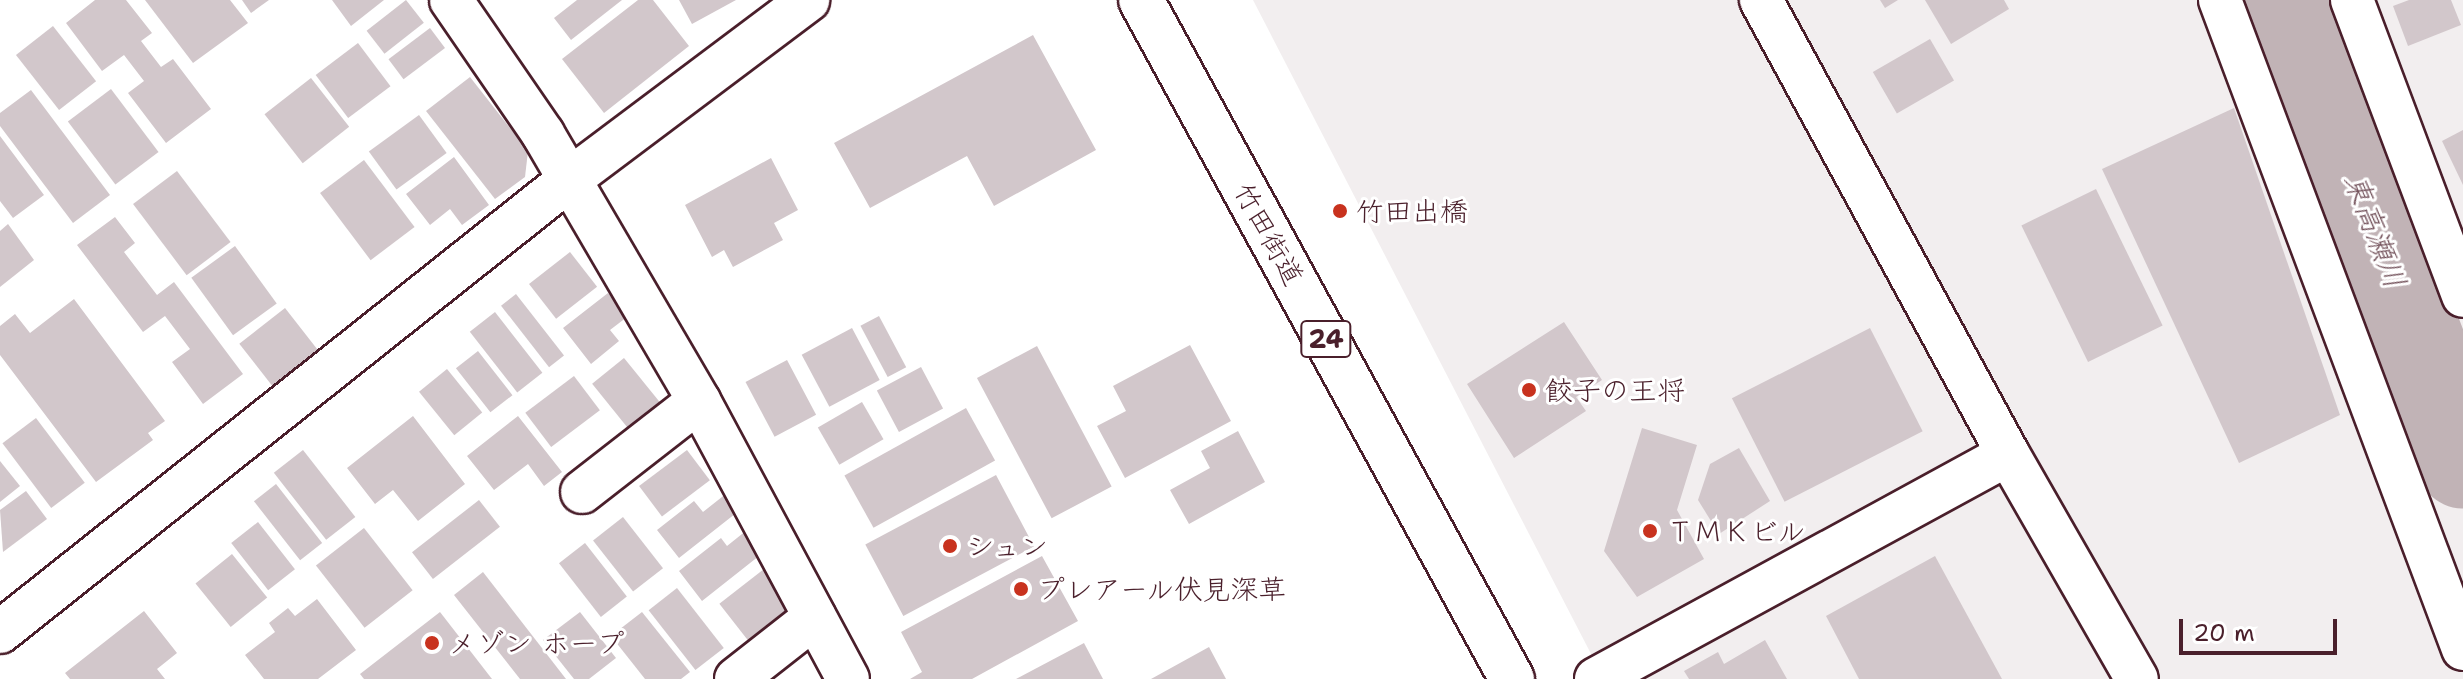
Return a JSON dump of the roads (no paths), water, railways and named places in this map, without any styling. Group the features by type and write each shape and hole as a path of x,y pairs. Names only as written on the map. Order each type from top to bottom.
{"highway":[{"name":"竹田街道","path":"1141,0 1512,679"}],"street":[{"path":"451,0 570,179 699,401 848,679"},
{"path":"0,632 570,179 808,0"},
{"path":"1761,0 2008,454 2137,679"},
{"path":"2220,0 2463,649"},
{"path":"2352,0 2463,296"},
{"path":"582,492 699,401"},
{"path":"1596,679 2008,454"},
{"path":"736,679 815,617"}],"waterway":[{"name":"東高瀬川","path":"2287,0 2463,462"}],"place":[{"name":"竹田出橋","path":"1340,211"},
{"name":"餃子の王将","path":"1529,390"},
{"name":"ＴＭＫビル","path":"1650,531"},
{"name":"シュン","path":"950,546"},
{"name":"プレアール伏見深草","path":"1021,589"},
{"name":"メゾン ホープ","path":"432,643"}]}
